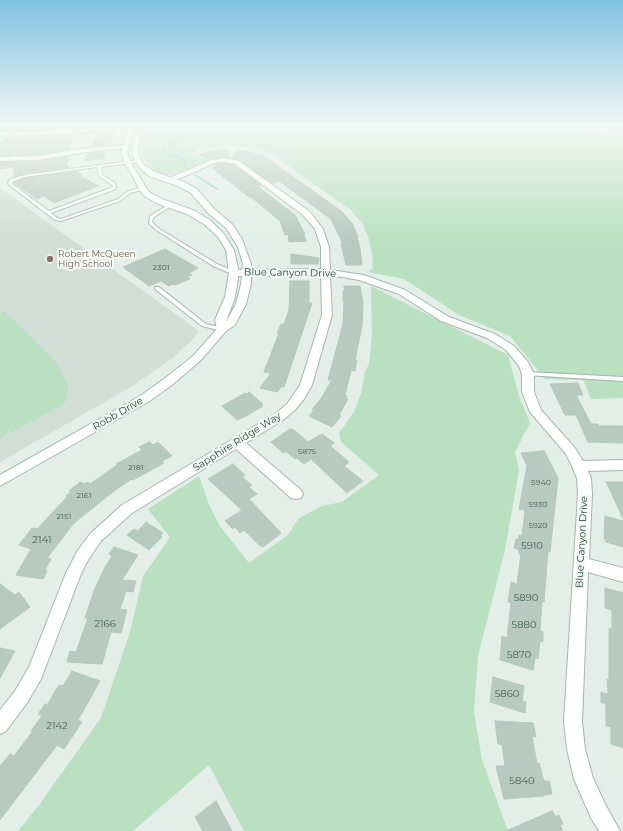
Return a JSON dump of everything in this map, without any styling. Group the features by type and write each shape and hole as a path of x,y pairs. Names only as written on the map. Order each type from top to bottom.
{"street":[{"path":"130,166 146,193 152,198 200,216 215,228 230,250 234,273 232,290 220,320 222,329"},
{"name":"Robb Drive","path":"0,481 156,390 197,358 222,329 231,323 238,312 244,295 247,272 245,254 238,239 229,226 210,211 197,194 185,186 149,172 142,166"},
{"name":"Sapphire Ridge Way","path":"168,180 202,166"},
{"name":"Sapphire Ridge Way","path":"0,725 21,697 35,673 74,573 83,555 96,537 127,509 279,417 291,407 300,396 306,385 327,315 325,247 323,238 313,221 298,207 244,166"},
{"path":"144,188 152,183 168,180"},
{"path":"170,205 189,202 197,194"},
{"name":"Blue Canyon Drive","path":"234,273 326,272 361,278 402,292 445,319 491,336 517,355 524,365 528,374 528,392 536,412 571,451 584,478 586,494 573,721 576,749 584,780 598,811 610,831"},
{"path":"237,442 296,494"},
{"path":"579,466 623,465"},
{"path":"581,562 623,575"}],"lane":[{"path":"48,213 115,188 114,184 100,174 99,166 40,174 10,184 48,213 58,220 68,219 119,200 129,192 144,188"},
{"path":"170,205 151,217 150,222 157,229 215,265 234,273"},
{"path":"157,288 204,325 222,329"},
{"path":"528,374 623,379"}],"shaded area":[{"name":"Robert McQueen High School","path":"0,188 199,331 191,341 170,360 129,388 0,462"}],"green space":[{"path":"149,166 195,166 180,172 166,175 161,174"},
{"path":"288,166 623,166 623,398 591,399 583,380 545,379 510,336 459,315 404,279 368,272 373,268 368,236 362,223 351,210"},
{"path":"371,286 508,355 519,396 530,423 515,452 519,470 505,550 478,656 474,712 482,760 508,831 244,831 209,765 133,831 18,831 39,805 101,718 130,632 143,576 170,537 148,509 199,476 209,505 220,526 249,563 288,535 298,519 322,506 342,502 379,475 341,442 339,433 354,412 361,393 365,372 369,364 372,335"},
{"path":"4,311 55,361 68,385 66,401 59,407 0,438 0,313"}],"building":[{"path":"0,166 70,167 14,177 14,167 0,169"},
{"path":"217,166 235,166 261,185 257,186 295,215 307,241 289,242 288,234 285,235 280,221 212,168"},
{"path":"247,166 278,166 341,211 352,223 358,237 362,265 346,265 341,244 343,244 331,219 279,181 272,183"},
{"path":"77,171 82,175 80,176 98,186 54,203 44,196 37,199 14,183 24,178"},
{"path":"165,249 198,268 189,273 192,275 187,277 190,279 175,285 173,284 169,286 161,281 149,286 123,267"},
{"path":"291,254 319,258 318,264 291,264"},
{"path":"290,281 309,281 309,303 312,303 284,387 282,386 277,392 260,388 271,373 264,372 279,333 277,333 281,324 284,324 289,310"},
{"path":"344,286 360,286 363,302 362,326 355,360 357,360 355,371 351,370 345,395 348,399 339,415 341,416 332,427 309,416 314,410 312,409 320,400 332,380 328,380 343,324"},
{"path":"578,383 583,395 576,395 591,424 598,424 599,426 623,426 623,443 588,442 576,415 565,415 550,384"},
{"path":"249,392 263,404 261,405 263,406 237,420 222,406"},
{"path":"290,429 294,430 308,442 322,434 334,443 330,446 349,462 344,466 363,481 347,493 311,459 304,464 297,458 295,459 286,451 283,453 271,442"},
{"path":"149,442 153,445 158,442 172,456 162,461 164,463 133,480 132,479 114,491 74,523 47,558 51,559 45,570 47,571 43,579 16,575 31,549 19,545 32,528 37,529 67,497 66,496 71,492 69,491 80,482 85,484 88,482 90,484 117,465 116,464 142,450 139,447"},
{"path":"544,451 558,478 550,552 548,551 544,602 542,601 540,631 543,632 543,642 540,641 538,659 535,658 533,670 500,660 502,636 507,638 511,603 508,602 511,582 517,584 521,554 519,554 519,550 514,548 516,539 518,540 519,535 522,536 525,510 519,509 527,466 521,453"},
{"path":"233,464 245,475 242,477 252,485 249,487 257,494 249,499 281,533 263,547 244,530 240,533 235,527 233,529 225,521 242,510 208,479"},
{"path":"606,482 623,482 623,519 611,492"},
{"path":"605,516 623,521 623,547 606,542 604,538"},
{"path":"146,522 163,533 160,536 162,537 149,550 127,535 134,529 138,531"},
{"path":"114,547 138,555 122,580 136,581 133,592 126,591 120,609 127,610 121,633 111,632 102,664 67,662 70,651 76,652 88,618 85,618 94,591 112,556 109,554"},
{"path":"0,584 15,595 19,592 30,607 0,629"},
{"path":"605,588 623,593 623,748 611,744 611,727 606,726 606,704 601,702 601,692 608,694 607,679 609,680 609,628 612,629 612,610 605,608"},
{"path":"0,648 15,651 0,678"},
{"path":"72,671 100,681 78,720 82,722 64,749 57,745 0,820 0,766 10,754 14,756 33,731 31,731 42,716 38,714 45,704 47,705 59,685 63,686"},
{"path":"493,677 524,686 522,701 526,702 525,713 490,702"},
{"path":"495,721 533,723 536,737 532,736 537,764 539,763 544,781 549,781 552,794 504,799 496,766 505,766 502,745 498,744"},
{"path":"216,801 232,831 203,831 195,817"},
{"path":"552,811 556,817 559,815 563,824 560,825 563,831 506,831"}],"waterway":[{"path":"195,175 217,189"}],"place":[{"name":"Robert McQueen High School","path":"50,259"}]}
